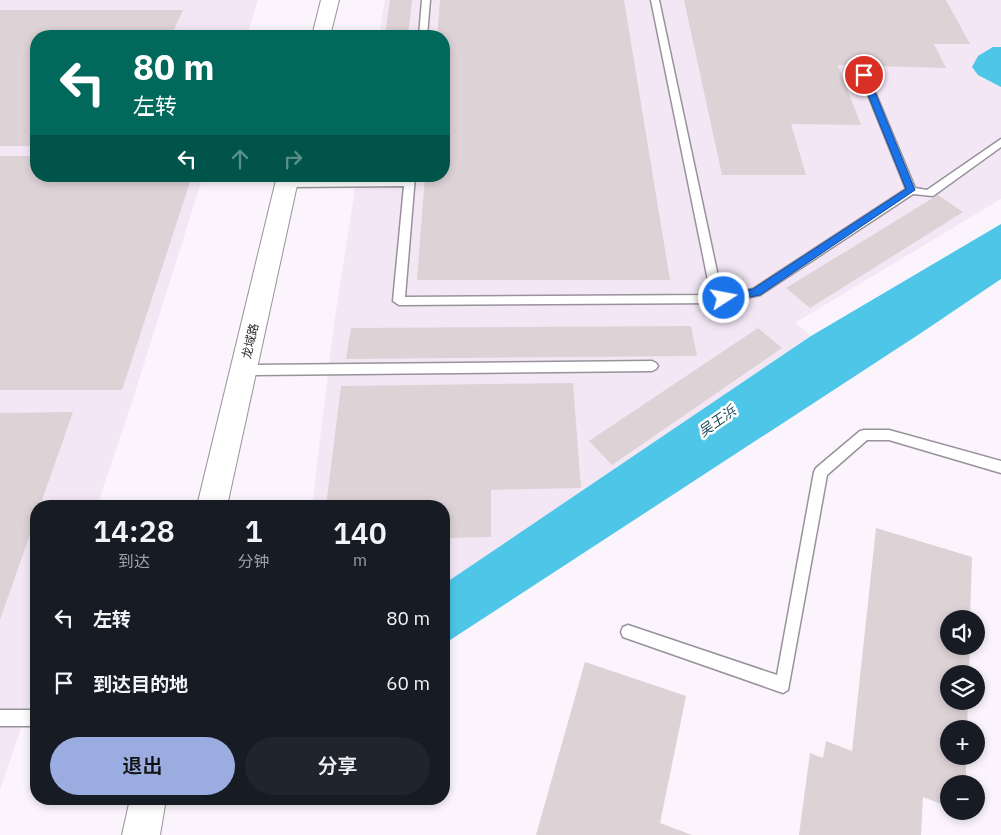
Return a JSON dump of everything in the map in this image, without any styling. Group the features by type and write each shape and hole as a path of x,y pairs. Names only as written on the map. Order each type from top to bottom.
{"street":[{"path":"322,30 330,0"},
{"name":"龙域路","path":"213,500 287,182"},
{"path":"141,835 147,805"}],"lane":[{"path":"424,30 426,0"},
{"path":"655,0 717,298"},
{"path":"864,75 911,190"},
{"path":"410,182 399,301 717,298 756,292 911,190 929,194 1001,142"},
{"path":"243,370 652,366"},
{"path":"628,632 783,685 822,472 864,435 889,436 1001,467"},
{"path":"0,718 30,718"}],"shaded area":[{"path":"0,0 258,0 249,30 30,30 30,182 201,182 99,500 30,500 30,702 0,790"},
{"path":"385,0 1001,0 1001,199 795,323 811,336 450,580 450,500 313,500 334,323 356,182 450,182 450,30 380,30"}],"water":[{"path":"993,47 1001,47 1001,87 978,75 972,67 978,56"},
{"name":"吴王浜","path":"1001,224 1001,279 450,640 450,580 811,336"}],"building":[{"path":"390,0 412,0 409,30 386,30"},
{"path":"440,0 624,0 670,280 417,280 425,182 450,182 450,30 438,30"},
{"path":"684,0 946,0 970,44 934,44 946,68 838,65 861,125 791,124 806,175 722,175"},
{"path":"0,10 183,10 174,30 30,30 30,146 0,146"},
{"path":"0,156 30,156 30,182 190,182 122,390 0,390"},
{"path":"938,195 963,212 810,308 786,288"},
{"path":"691,326 697,356 346,359 351,328"},
{"path":"758,328 782,348 612,465 589,441"},
{"path":"573,383 581,488 491,490 491,537 450,538 450,500 327,500 341,386"},
{"path":"73,412 42,500 30,500 30,534 0,620 0,413"},
{"path":"876,528 972,557 970,610 940,610 940,655 970,655 969,665 940,665 940,710 968,710 967,720 940,720 940,765 966,765 966,775 940,775 940,804 923,797 921,835 799,835 810,753 823,758 826,741 852,751"},
{"path":"585,662 686,696 660,823 692,835 536,835"}],"route":[{"path":"724,298 756,292 911,190 864,75"}]}
